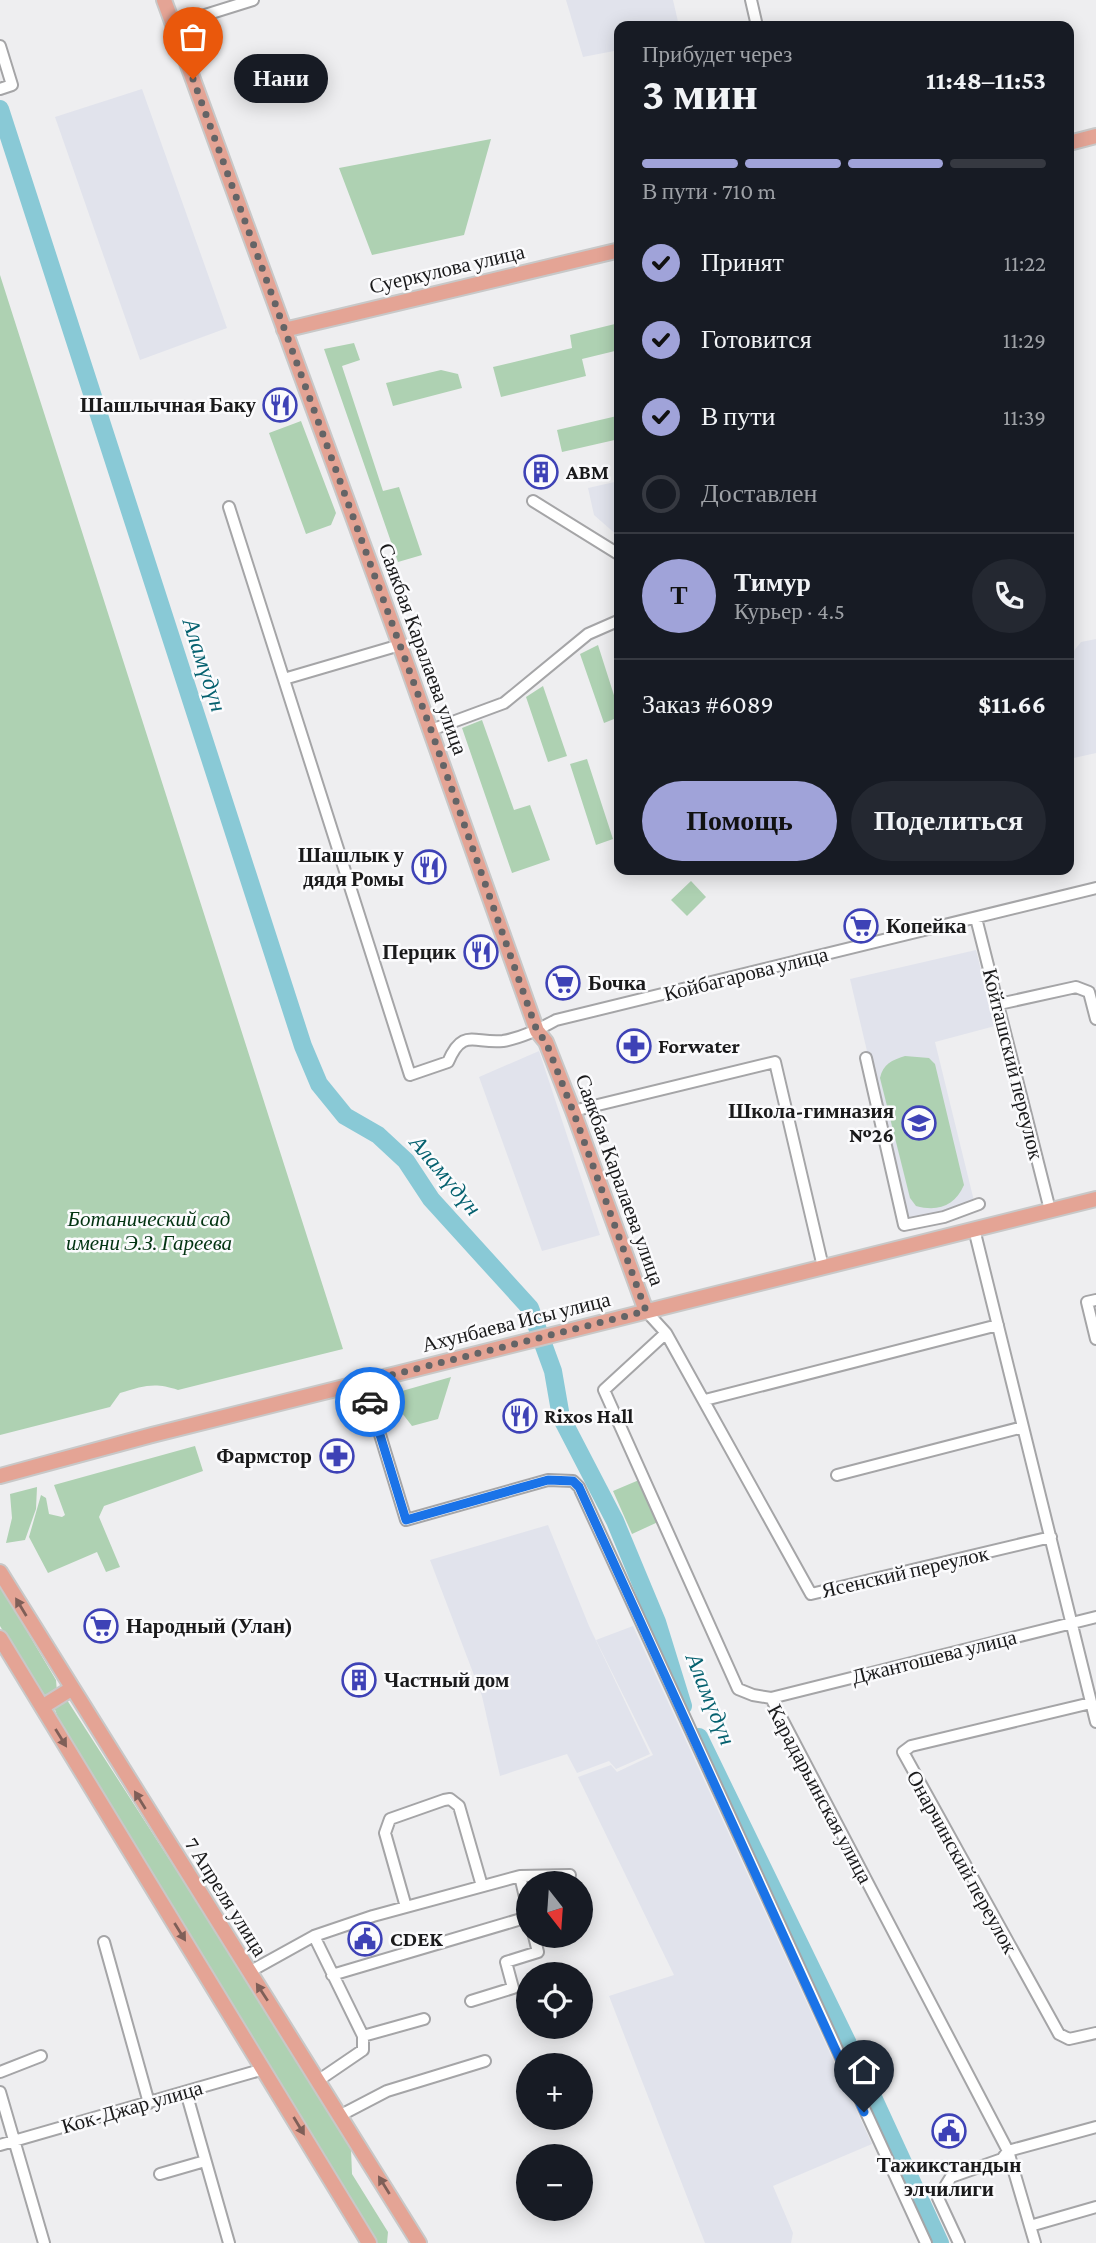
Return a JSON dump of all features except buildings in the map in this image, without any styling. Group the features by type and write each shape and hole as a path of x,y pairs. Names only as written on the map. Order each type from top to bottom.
{"main road":[{"name":"Саякбая Каралаева улица","path":"164,0 431,730 537,1031 546,1042 573,1111 646,1311"},
{"path":"1074,142 1096,136"},
{"name":"Суеркулова улица","path":"284,330 614,251"},
{"name":"Ахунбаева Исы улица","path":"0,1476 29,1466 1096,1199"},
{"path":"0,1484 29,1466"},
{"name":"Ахунбаева Исы улица","path":"0,1467 29,1466"},
{"name":"7 Апреля улица","path":"0,1572 419,2243"},
{"path":"0,1639 369,2243"},
{"path":"42,1707 71,1689"},
{"path":"402,2243 409,2227"}],"street":[{"path":"173,25 254,0"},
{"path":"751,0 756,21"},
{"path":"0,46 5,88"},
{"path":"533,501 614,551"},
{"path":"229,507 284,679 400,645"},
{"path":"431,730 504,703 588,634 614,623"},
{"name":"Койбагарова улица","path":"284,679 410,1075 448,1062 457,1044 463,1039 502,1041 537,1031 556,1020 1096,888"},
{"name":"Койташский переулок","path":"976,918 1050,1210"},
{"path":"999,1004 1076,987 1089,992 1096,1019"},
{"path":"866,1058 904,1225 944,1217 979,1204"},
{"path":"573,1111 775,1062 823,1267"},
{"path":"974,1229 1096,1722"},
{"path":"1091,1301 1096,1339"},
{"path":"646,1311 666,1334"},
{"path":"705,1400 998,1325"},
{"name":"Ясенский переулок","path":"666,1334 811,1594 1051,1537"},
{"name":"Карадарьинская улица","path":"666,1334 604,1390 738,1689 771,1698 1008,2151 1035,2243"},
{"path":"364,1382 406,1520 548,1480 573,1481 579,1487 843,2068 926,2243"},
{"path":"837,1475 1023,1427"},
{"name":"Джантошева улица","path":"771,1698 1096,1617"},
{"name":"Онарчинский переулок","path":"1091,1703 911,1746 903,1752 1059,2034 1069,2039 1096,2033"},
{"path":"406,1907 385,1833 386,1825 390,1819 444,1800 450,1800 459,1806 482,1886"},
{"path":"248,1972 314,1936 516,1877"},
{"path":"332,1975 516,1921"},
{"path":"314,1936 363,2036 363,2050 319,2080"},
{"path":"104,1942 149,2102"},
{"path":"471,2001 513,1988 506,1962 538,1952 537,1948"},
{"path":"363,2036 424,2019"},
{"path":"0,2072 41,2056"},
{"path":"341,2115 387,2091 485,2061"},
{"name":"Кок-Джар улица","path":"0,2145 264,2069"},
{"path":"0,2092 44,2243"},
{"path":"186,2092 229,2243"},
{"path":"959,2243 938,2198 951,2177 1002,2159 1008,2151 1096,2127"},
{"path":"160,2174 205,2161"},
{"path":"1030,2226 1096,2207"}],"shaded area":[{"path":"566,0 673,0 678,21 614,21 614,51 583,57"},
{"path":"142,89 227,328 140,360 55,117"},
{"path":"614,482 614,533 594,515 588,488"},
{"path":"1096,639 1096,753 1074,758 1074,651 1081,642"},
{"name":"Школа-гимназия №26","path":"976,950 995,1026 935,1042 975,1205 907,1221 850,979"},
{"path":"539,1051 600,1235 542,1251 479,1077"},
{"path":"548,1525 589,1626 650,1754 616,1769 609,1761 577,1773 567,1754 500,1776 482,1696 430,1560"},
{"path":"633,1626 872,2144 773,2186 793,2233 791,2243 705,2243 609,1996 674,1975 578,1777 611,1765 617,1772 653,1755 596,1640"}],"green space":[{"path":"293,55 297,67 277,73 274,61"},
{"path":"491,139 464,235 372,255 339,168"},
{"name":"Ботанический сад имени Э.З. Гареева","path":"0,275 343,1349 178,1390 155,1386 136,1388 120,1393 110,1407 0,1435"},
{"path":"614,324 614,351 582,359 586,376 501,397 493,367 572,348 570,335"},
{"path":"354,343 360,360 342,366 383,491 399,487 422,555 398,562 324,349"},
{"path":"441,370 458,374 462,388 393,406 386,383"},
{"path":"614,417 614,440 562,452 557,430"},
{"path":"301,421 336,513 331,525 306,534 269,433"},
{"path":"598,645 614,695 614,719 604,723 580,654"},
{"path":"543,686 567,756 548,762 526,697"},
{"path":"482,720 514,810 530,805 550,860 512,873 462,728"},
{"path":"587,759 613,839 596,845 570,764"},
{"path":"691,881 706,897 687,916 671,900"},
{"path":"905,1056 929,1058 935,1064 964,1185 956,1198 938,1208 916,1206 910,1198 880,1078 889,1063"},
{"path":"451,1377 438,1419 412,1426 388,1395"},
{"path":"195,1446 203,1471 104,1506 99,1517 120,1567 106,1572 97,1552 48,1573 29,1537 41,1495 46,1498 49,1514 62,1517 65,1515 54,1485"},
{"path":"639,1480 658,1522 632,1534 613,1491"},
{"path":"37,1487 36,1509 25,1540 6,1543 12,1518 10,1494"},
{"path":"0,1586 56,1680 57,1692 44,1695 39,1690 0,1626"},
{"path":"67,1700 302,2066 351,2149 352,2174 388,2232 387,2243 377,2243 58,1718 54,1707"}],"waterway":[{"name":"Аламүдүн","path":"0,109 303,1046 319,1084 345,1116 378,1135 406,1161 431,1199 530,1308 553,1371 561,1417 615,1521 657,1622 683,1706"},
{"name":"Аламүдүн","path":"699,1737 855,2058 940,2243"}],"way so far":[{"path":"193,79 431,730 537,1031 546,1042 573,1111 646,1311 364,1382 370,1402"}],"place":[{"name":"Нани","path":"193,79"},
{"name":"Шашлычная Баку","path":"280,405"},
{"name":"ABM","path":"541,472"},
{"name":"Шашлык у дядя Ромы","path":"429,867"},
{"name":"Копейка","path":"861,926"},
{"name":"Перцик","path":"481,952"},
{"name":"Бочка","path":"563,983"},
{"name":"Forwater","path":"634,1046"},
{"name":"Школа-гимназия №26","path":"919,1123"},
{"name":"Rixos Hall","path":"520,1416"},
{"name":"Фармстор","path":"337,1456"},
{"name":"Народный (Улан)","path":"101,1626"},
{"name":"Частный дом","path":"359,1680"},
{"name":"CDEK","path":"365,1939"},
{"name":"Тажикстандын элчилиги","path":"949,2131"}],"route":[{"path":"370,1402 406,1520 548,1480 573,1481 579,1487 864,2112"}]}
